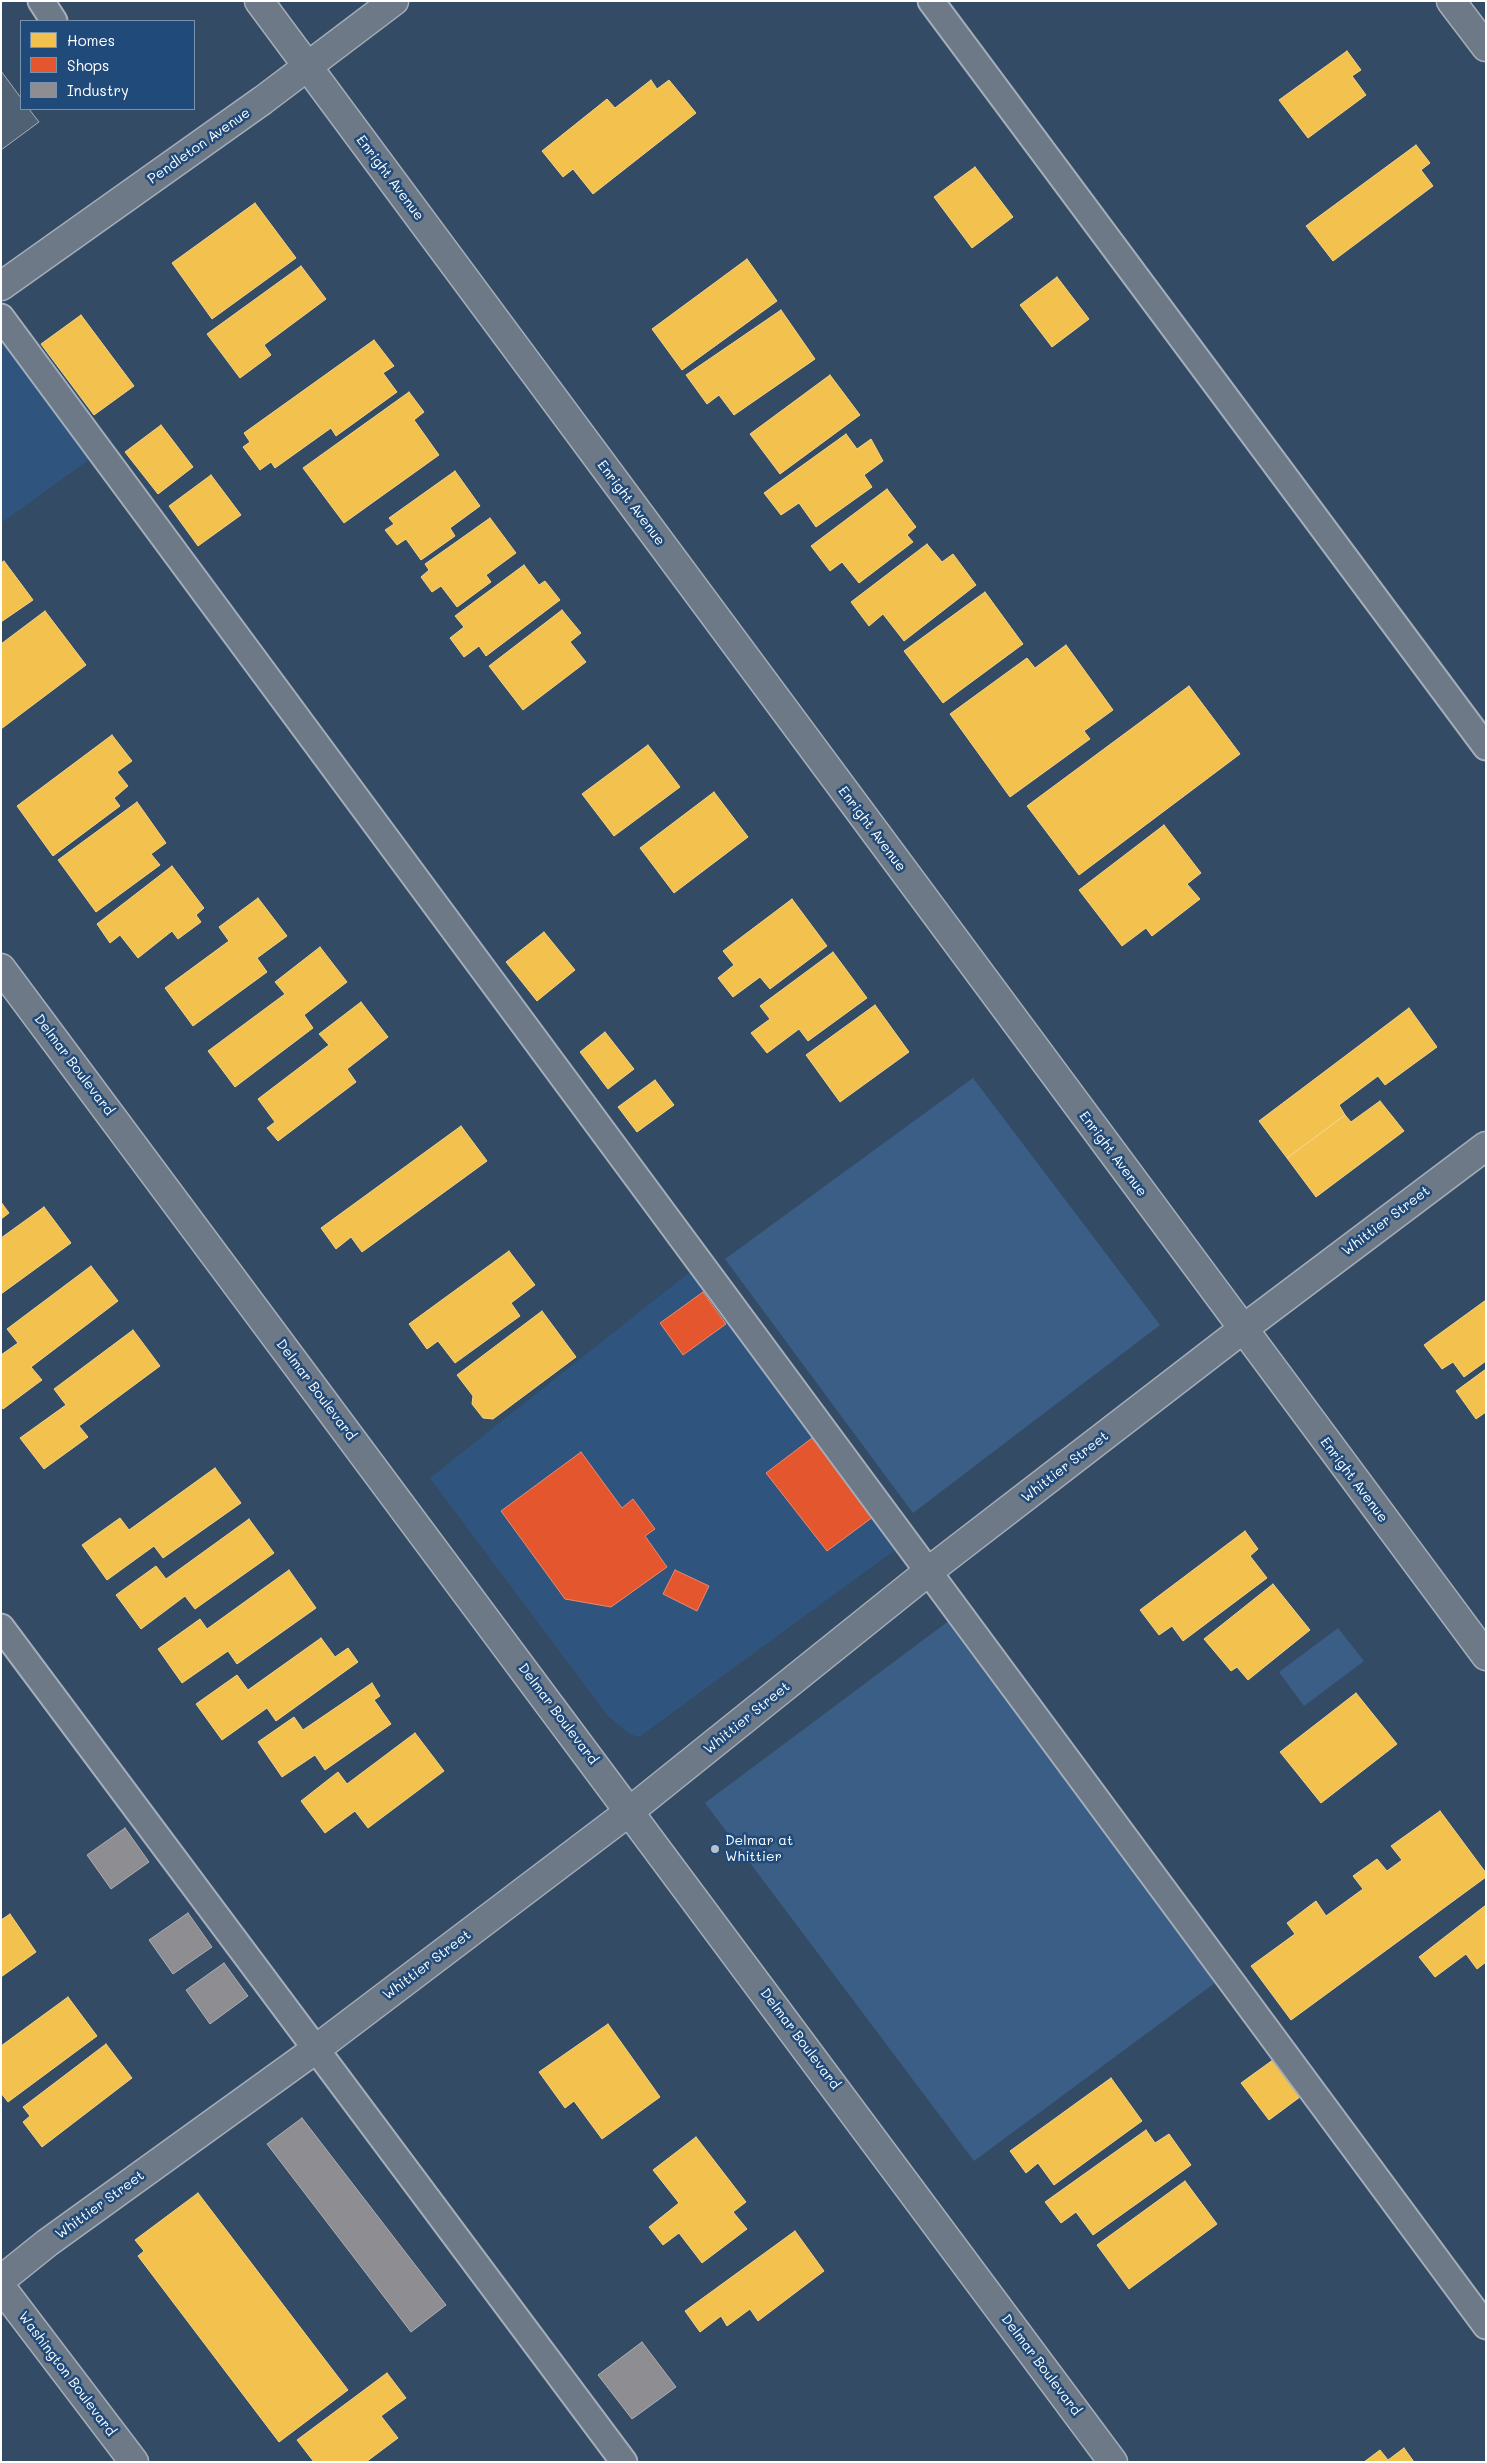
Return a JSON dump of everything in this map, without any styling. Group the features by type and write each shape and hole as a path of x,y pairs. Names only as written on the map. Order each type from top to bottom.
{"street":[{"name":"Enright Avenue","path":"259,1 1486,1656"},
{"name":"Pendleton Avenue","path":"1,286 308,67 394,1"},
{"path":"1451,1 1486,47"},
{"name":"Delmar Boulevard","path":"1,968 1113,2462"},
{"name":"Whittier Street","path":"1,2280 46,2244 316,2049 630,1811 929,1571 1242,1329 1486,1146"},
{"name":"Washington Boulevard","path":"1,2287 134,2462"}],"lane":[{"path":"41,1 53,20"},
{"path":"931,1 1486,747"},
{"path":"1,317 1486,2326"},
{"path":"1,1627 624,2462"}],"shaded area":[{"path":"21,322 108,446 1,523 1,336"},
{"path":"973,1078 1160,1325 913,1513 725,1259"},
{"path":"695,1268 899,1547 639,1737 630,1734 608,1716 430,1478"},
{"path":"954,1617 1223,1977 974,2161 705,1803"},
{"path":"1338,1628 1364,1661 1304,1706 1279,1672"}],"building: Homes":[{"path":"1347,51 1361,70 1352,76 1366,95 1308,138 1279,100"},
{"path":"651,80 657,89 669,80 696,113 593,194 573,169 563,177 542,151 607,99 615,108"},
{"path":"1416,145 1430,163 1421,170 1433,186 1333,261 1306,226"},
{"path":"975,167 1013,217 972,248 934,197"},
{"path":"255,203 296,258 212,319 172,263"},
{"path":"747,259 777,301 682,370 652,329"},
{"path":"301,266 326,299 264,345 271,355 240,378 207,334"},
{"path":"1057,277 1089,319 1052,347 1020,305"},
{"path":"781,310 815,359 734,415 719,395 707,404 686,375"},
{"path":"81,315 134,386 94,415 41,344"},
{"path":"374,340 394,366 383,373 397,392 336,436 331,428 275,468 271,462 260,470 243,447 250,442 244,433"},
{"path":"830,375 860,415 780,474 750,434"},
{"path":"409,392 424,412 414,420 439,455 344,523 303,468"},
{"path":"161,425 193,467 158,494 125,452"},
{"path":"846,434 857,449 871,439 883,461 864,475 872,487 816,527 799,503 781,515 764,493"},
{"path":"455,471 480,506 450,528 455,536 421,560 406,539 397,545 385,530 394,524 389,518"},
{"path":"211,475 241,515 198,546 169,506"},
{"path":"887,489 916,527 907,535 913,542 859,583 842,562 830,571 811,546"},
{"path":"490,518 516,553 486,575 491,582 457,607 441,586 432,592 421,577 429,570 425,564"},
{"path":"927,544 942,562 953,554 976,585 904,641 883,614 869,626 851,602"},
{"path":"4,561 33,600 1,622 1,563"},
{"path":"524,565 539,585 545,581 560,600 486,656 479,646 464,657 450,638 464,627 455,616"},
{"path":"985,592 1023,644 943,703 904,651"},
{"path":"562,610 581,633 570,642 586,662 523,710 489,666"},
{"path":"45,611 86,665 1,729 1,644"},
{"path":"1066,645 1113,710 1084,731 1090,739 1010,797 950,714 1027,658 1035,668"},
{"path":"1189,686 1240,754 1079,875 1027,806"},
{"path":"112,735 132,761 117,772 128,786 114,798 120,806 53,856 17,806"},
{"path":"648,745 680,787 614,836 582,794"},
{"path":"714,792 748,837 674,893 640,848"},
{"path":"137,802 166,843 151,854 160,865 96,912 58,860"},
{"path":"1164,825 1201,873 1187,884 1200,899 1152,936 1146,928 1122,946 1079,890"},
{"path":"172,866 204,908 196,915 201,922 178,939 172,931 138,958 120,935 110,943 97,924"},
{"path":"258,898 287,936 257,958 267,972 193,1026 165,988 229,941 219,927"},
{"path":"792,899 827,946 770,989 760,977 733,997 718,978 734,965 723,951"},
{"path":"544,932 575,970 537,1001 506,962"},
{"path":"320,947 347,982 304,1015 313,1028 235,1087 208,1051 285,994 275,982"},
{"path":"833,952 867,998 808,1041 799,1029 767,1053 751,1033 770,1019 760,1006"},
{"path":"361,1002 388,1037 347,1069 356,1082 278,1141 267,1128 275,1122 258,1099 329,1045 319,1034"},
{"path":"875,1005 909,1052 840,1102 806,1055"},
{"path":"1409,1008 1437,1047 1385,1085 1378,1076 1339,1105 1345,1115 1287,1158 1259,1121"},
{"path":"605,1032 634,1069 608,1089 580,1052"},
{"path":"655,1080 674,1105 637,1132 618,1107"},
{"path":"1380,1101 1404,1131 1316,1197 1287,1158 1345,1115 1351,1122"},
{"path":"461,1126 487,1161 362,1252 351,1237 336,1249 321,1228"},
{"path":"1,1202 9,1213 1,1219"},
{"path":"44,1207 71,1243 1,1294 1,1238"},
{"path":"509,1251 535,1285 511,1303 520,1316 455,1363 438,1341 427,1349 409,1324"},
{"path":"91,1266 118,1301 31,1367 42,1380 3,1409 1,1406 1,1355 18,1343 7,1329"},
{"path":"1486,1300 1486,1361 1464,1377 1453,1362 1442,1369 1424,1345"},
{"path":"542,1311 576,1357 493,1419 483,1418 472,1404 473,1396 457,1375"},
{"path":"133,1330 160,1366 79,1426 88,1437 44,1469 20,1438 66,1405 54,1389"},
{"path":"1486,1369 1486,1412 1476,1419 1456,1391"},
{"path":"215,1468 241,1503 163,1558 154,1546 107,1580 82,1545 120,1518 129,1530"},
{"path":"249,1519 274,1553 195,1609 185,1596 141,1629 116,1595 156,1566 166,1579"},
{"path":"1245,1531 1258,1549 1250,1556 1267,1578 1183,1641 1172,1626 1159,1635 1140,1610"},
{"path":"289,1570 316,1608 237,1664 228,1651 182,1683 158,1649 200,1619 207,1629"},
{"path":"1273,1584 1310,1630 1248,1680 1237,1667 1231,1671 1204,1639"},
{"path":"321,1638 335,1657 348,1648 358,1662 276,1721 267,1708 222,1740 196,1704 237,1675 248,1690"},
{"path":"372,1683 380,1696 374,1700 391,1724 325,1770 315,1755 282,1777 258,1742 294,1717 303,1730"},
{"path":"1356,1693 1397,1744 1321,1803 1280,1752"},
{"path":"415,1733 444,1771 368,1828 355,1811 325,1833 301,1801 338,1772 347,1784"},
{"path":"1440,1811 1486,1873 1486,1877 1291,2020 1251,1966 1295,1934 1287,1923 1316,1901 1326,1916 1363,1889 1353,1876 1377,1859 1387,1871 1402,1860 1391,1846"},
{"path":"1486,1905 1486,1962 1477,1969 1466,1954 1435,1977 1419,1957"},
{"path":"10,1914 36,1952 1,1977 1,1920"},
{"path":"68,1997 97,2036 8,2102 1,2093 1,2046"},
{"path":"608,2024 660,2097 602,2139 574,2101 565,2108 539,2072"},
{"path":"106,2044 132,2078 42,2147 23,2122 30,2116 23,2107"},
{"path":"1277,2057 1304,2094 1269,2120 1241,2083"},
{"path":"1111,2078 1142,2121 1054,2185 1038,2163 1026,2173 1010,2151"},
{"path":"1146,2130 1155,2143 1169,2134 1191,2165 1093,2235 1076,2212 1061,2223 1045,2202"},
{"path":"696,2137 746,2202 733,2212 747,2229 702,2263 679,2233 663,2245 649,2227 679,2203 653,2170"},
{"path":"1185,2181 1217,2224 1129,2289 1097,2245"},
{"path":"198,2193 348,2390 279,2442 138,2256 144,2251 135,2240"},
{"path":"795,2231 824,2271 758,2321 750,2309 727,2326 721,2316 700,2332 685,2311"},
{"path":"387,2373 406,2398 381,2416 398,2438 366,2462 314,2462 297,2440"},
{"path":"1404,2448 1414,2462 1364,2462 1380,2450 1388,2460"}],"building: Shops":[{"path":"703,1292 726,1324 683,1355 660,1323"},
{"path":"816,1435 877,1514 827,1551 766,1473"},
{"path":"581,1452 622,1508 633,1499 655,1529 645,1536 667,1567 611,1607 565,1599 501,1511"},
{"path":"675,1570 709,1586 697,1611 663,1594"}],"building: Industry":[{"path":"125,1828 149,1862 111,1889 87,1855"},
{"path":"188,1913 212,1947 173,1974 149,1940"},
{"path":"224,1963 248,1996 210,2024 186,1990"},
{"path":"302,2118 446,2305 411,2332 267,2144"},
{"path":"642,2342 676,2387 632,2419 598,2375"}],"building: Other":[{"path":"1,71 20,97 20,110 30,110 39,122 1,150"}],"place":[{"name":"Delmar at Whittier","path":"715,1849"}]}
